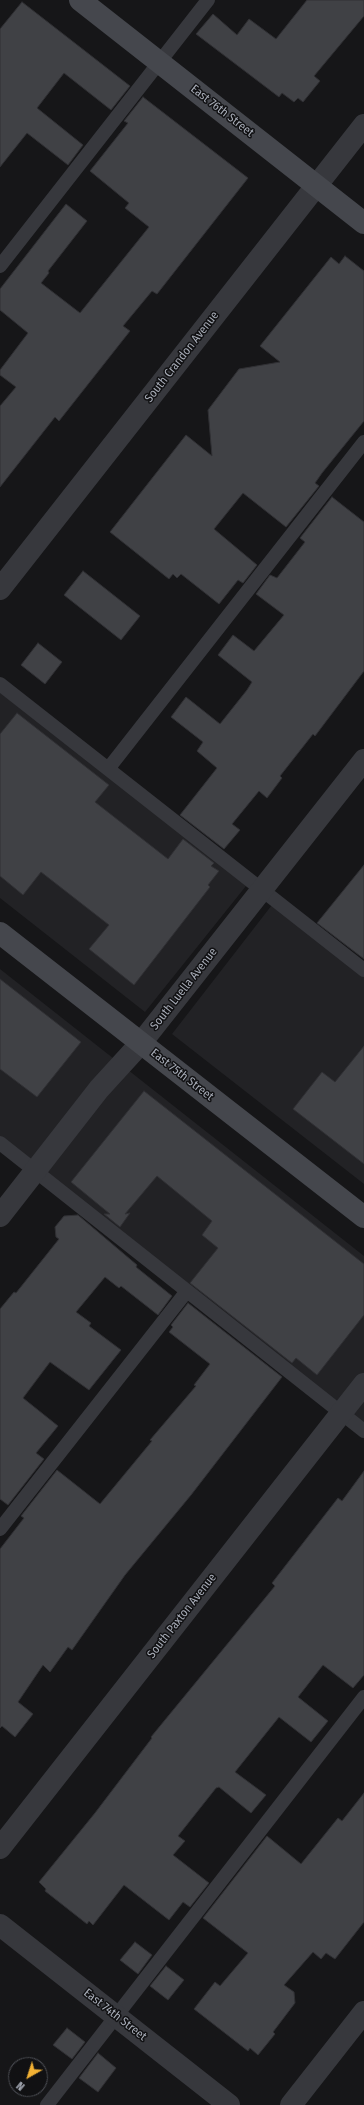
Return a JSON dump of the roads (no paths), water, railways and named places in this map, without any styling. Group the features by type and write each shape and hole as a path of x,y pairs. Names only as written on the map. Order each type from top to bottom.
{"main road":[{"name":"East 76th Street","path":"80,0 364,223"},
{"name":"East 75th Street","path":"0,932 364,1218"}],"street":[{"name":"South Crandon Avenue","path":"0,589 364,125"},
{"name":"South Luella Avenue","path":"0,1216 99,1089 141,1043 364,760"},
{"name":"South Paxton Avenue","path":"0,1848 364,1384"},
{"name":"East 74th Street","path":"0,1925 229,2105"},
{"path":"291,2105 364,2012"}],"lane":[{"path":"0,266 208,0"},
{"path":"108,769 364,442"},
{"path":"0,684 364,970"},
{"path":"0,1143 364,1431"},
{"path":"0,1529 187,1291"},
{"path":"47,2105 364,1697"}]}
